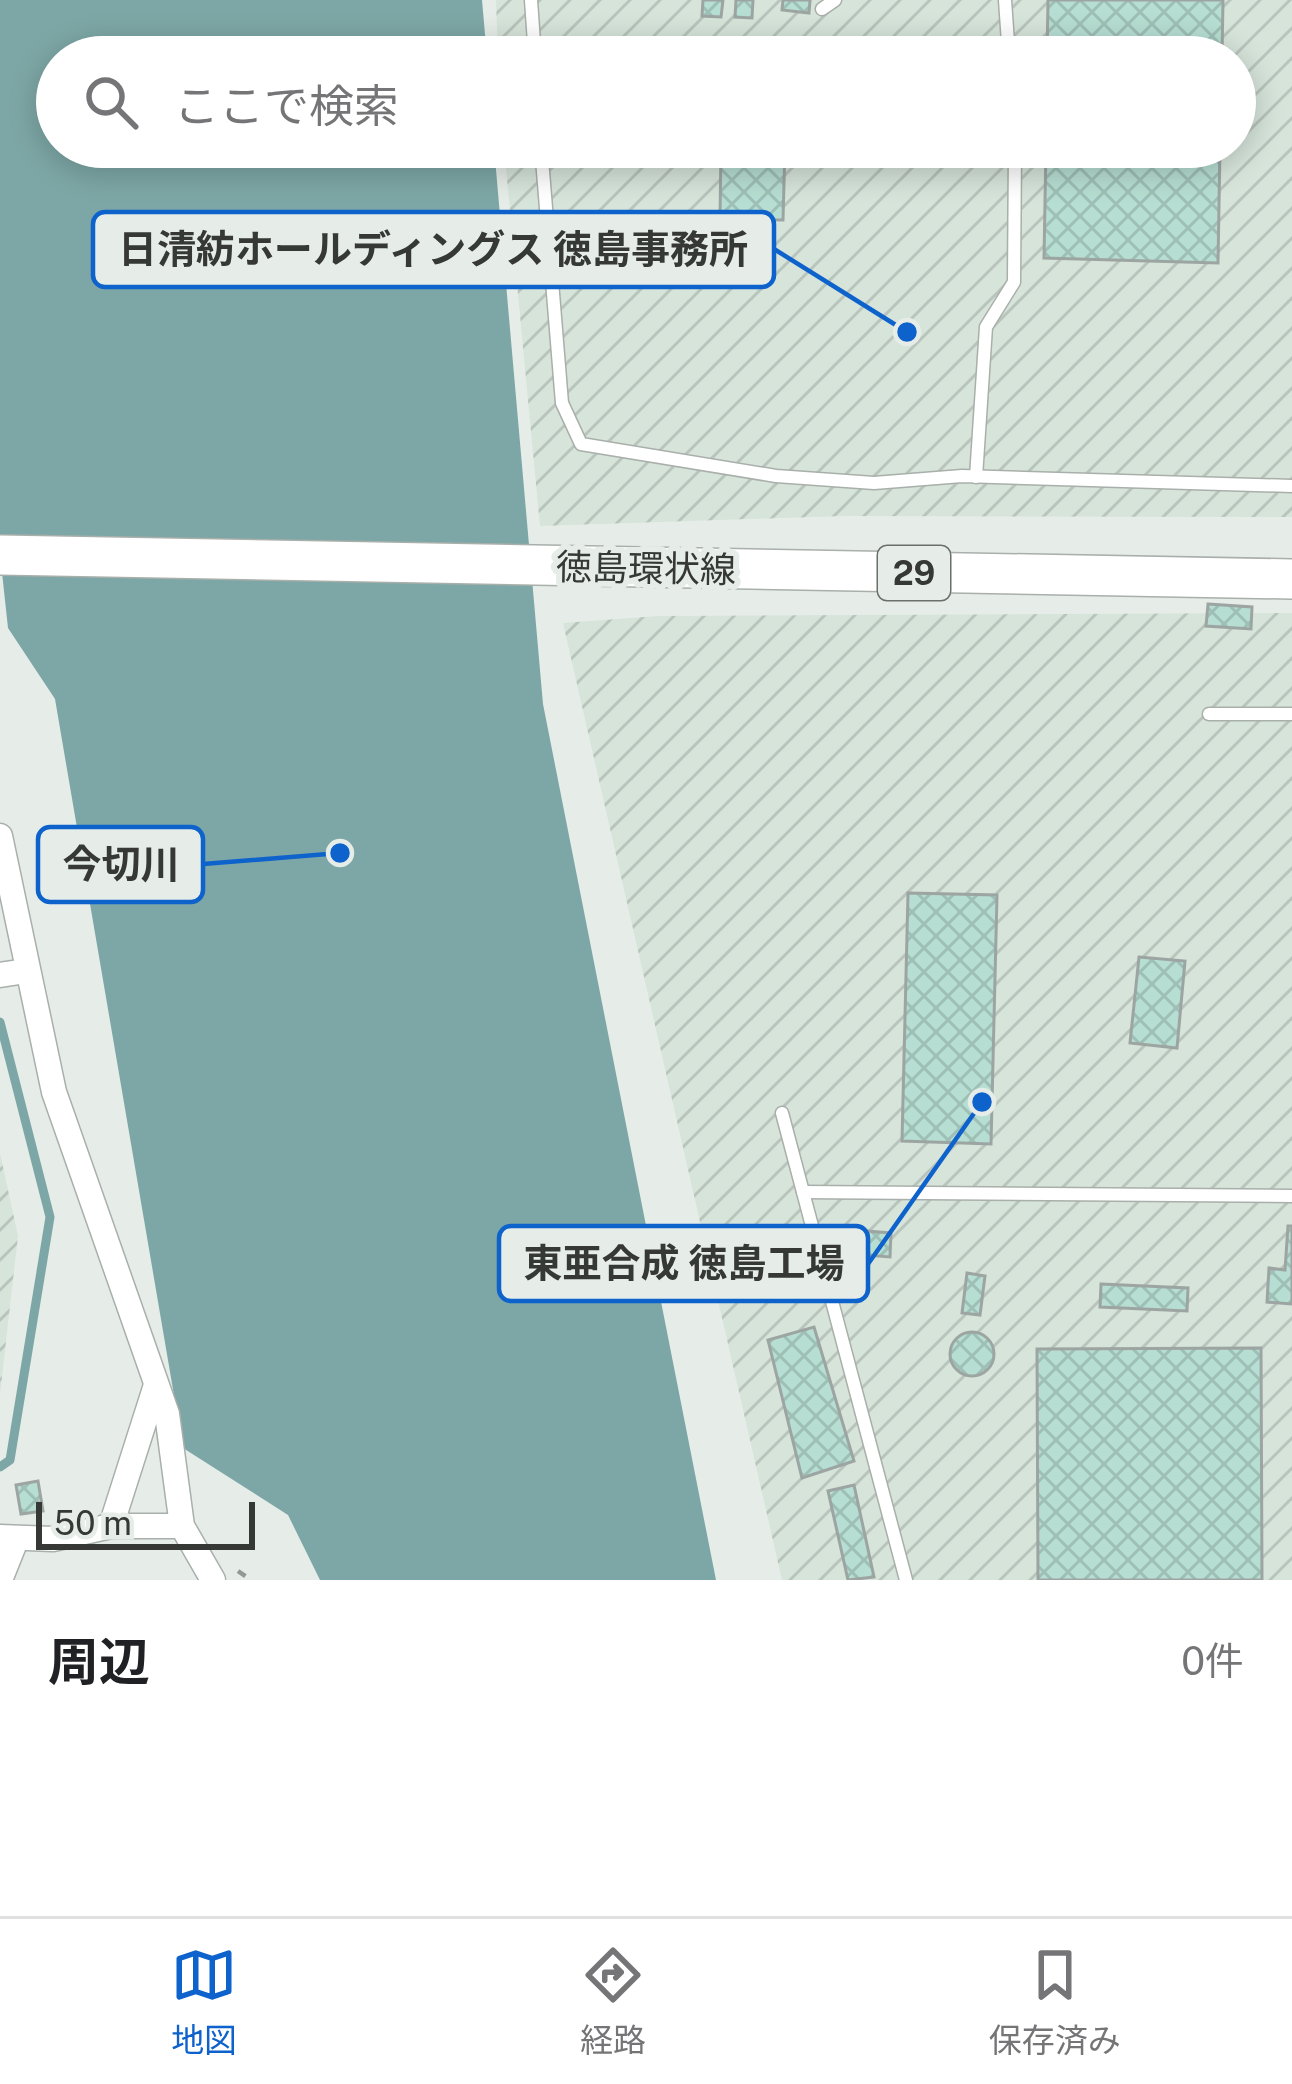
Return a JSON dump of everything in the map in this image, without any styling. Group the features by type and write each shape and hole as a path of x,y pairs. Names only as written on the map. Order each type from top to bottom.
{"main road":[{"name":"徳島環状線","path":"0,555 1292,579"}],"street":[{"path":"0,836 13,973 156,1385 177,1461 182,1526 213,1580"},
{"path":"110,1526 156,1385"},
{"path":"0,1580 8,1538 52,1539 110,1526 182,1526"}],"lane":[{"path":"531,0 534,36"},
{"path":"821,9 835,0"},
{"path":"1005,0 1008,36"},
{"path":"544,168 562,403 581,444 776,476 874,483 976,477 1292,486"},
{"path":"976,477 986,327 1014,282 1015,168"},
{"path":"1209,714 1292,714"},
{"path":"782,1113 906,1580"},
{"path":"803,1192 1292,1196"}],"shaded area":[{"path":"496,0 1292,0 1292,517 843,516 540,526 506,168 1256,168 1256,36 497,36"},
{"path":"1292,613 1292,1580 782,1580 563,623 658,616"},
{"path":"0,1153 18,1236 0,1394"}],"water":[{"path":"0,0 482,0 485,36 36,36 36,168 496,168 543,704 716,1580 320,1580 288,1515 183,1448 55,699 8,628 0,554"}],"building":[{"path":"703,0 723,0 721,17 702,16"},
{"path":"736,0 753,0 752,18 735,17"},
{"path":"783,0 810,0 809,13 782,10"},
{"path":"1048,0 1223,0 1222,36 1047,36"},
{"path":"721,168 784,168 783,220 720,219"},
{"path":"1046,168 1220,168 1218,263 1044,258"},
{"path":"1208,604 1252,607 1251,629 1206,626"},
{"path":"908,893 997,895 991,1144 902,1141"},
{"path":"1139,957 1185,961 1177,1048 1130,1043"},
{"path":"1288,1226 1292,1226 1292,1304 1267,1302 1269,1268 1285,1270"},
{"path":"854,1230 891,1233 890,1257 851,1254"},
{"path":"967,1273 985,1276 980,1315 962,1313"},
{"path":"1101,1284 1188,1288 1187,1311 1100,1307"},
{"path":"814,1327 854,1461 802,1478 768,1340"},
{"path":"972,1332 988,1338 994,1354 988,1370 972,1376 956,1370 950,1354 956,1338"},
{"path":"1261,1348 1262,1580 1038,1580 1037,1349"},
{"path":"38,1481 43,1511 21,1514 16,1485"},
{"path":"854,1485 874,1577 848,1580 828,1491"}],"waterway":[{"path":"0,1022 50,1217 10,1460 0,1467"}],"place":[{"name":"日清紡ホールディングス 徳島事務所","path":"907,332"},
{"name":"今切川","path":"340,853"},
{"name":"東亜合成 徳島工場","path":"982,1102"}]}
